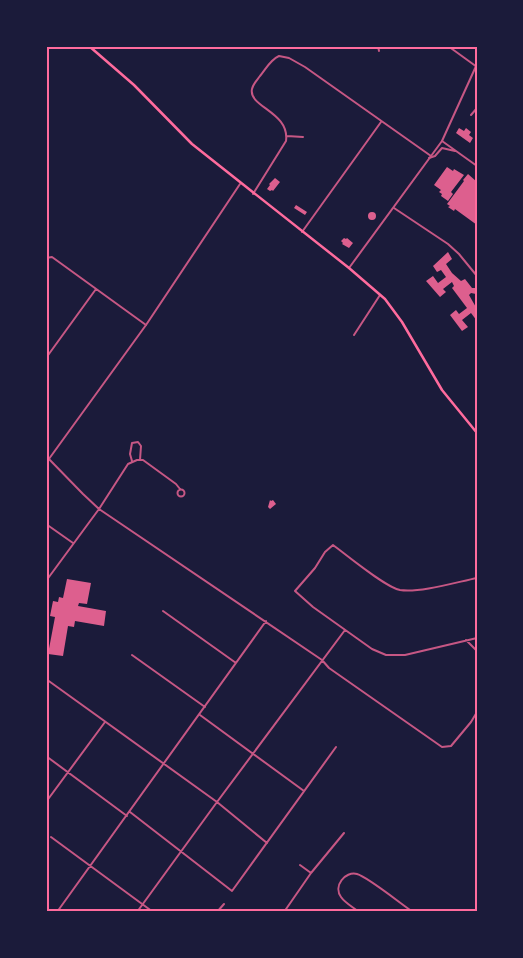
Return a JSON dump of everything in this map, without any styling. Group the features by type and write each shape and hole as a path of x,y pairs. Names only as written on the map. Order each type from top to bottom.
{"main road":[{"path":"88,46 134,84 192,144 349,268 380,295 402,322 442,390 477,433"}],"street":[{"path":"378,46 379,51"},
{"path":"349,268 442,141 476,66 448,46"},
{"path":"253,194 283,148 287,136 281,120 255,100 252,93 253,86 272,60 279,56 290,58 305,67 430,157"},
{"path":"471,115 477,108"},
{"path":"302,232 381,121"},
{"path":"287,136 302,136"},
{"path":"442,141 477,166"},
{"path":"430,157 435,156 442,148 456,151"},
{"path":"46,463 146,325 241,183"},
{"path":"394,208 448,244 477,276"},
{"path":"46,258 52,257 146,325"},
{"path":"46,358 96,289"},
{"path":"354,335 380,295"},
{"path":"132,461 130,447 135,442 138,442 141,446 140,460"},
{"path":"46,456 99,509 266,621 322,660 329,668 442,747 451,746 477,712"},
{"path":"46,581 99,509 128,464 132,461 140,460 176,484 180,489"},
{"path":"46,524 74,544"},
{"path":"477,578 400,590 386,585 333,545 325,552 316,568 294,591 372,649 386,655 406,655 477,638"},
{"path":"163,611 236,663"},
{"path":"57,912 266,621"},
{"path":"137,912 346,629"},
{"path":"466,640 477,651"},
{"path":"132,655 205,707"},
{"path":"46,679 217,802 267,842"},
{"path":"200,715 304,791"},
{"path":"46,802 105,722"},
{"path":"130,812 232,891 336,747"},
{"path":"46,756 127,816"},
{"path":"284,912 311,873 344,833"},
{"path":"51,837 152,912"},
{"path":"300,865 311,873"},
{"path":"359,912 343,899 339,893 341,881 351,874 364,877 413,912"},
{"path":"217,912 224,904"}],"building":[{"path":"459,128 464,131 466,128 471,132 469,135 473,138 470,143 456,133"},
{"path":"447,167 464,175 451,192 453,194 448,201 441,196 442,194 439,192 441,190 434,185"},
{"path":"468,174 477,182 477,225 455,209 454,211 448,207 450,206 447,204"},
{"path":"275,178 280,182 273,191 270,191 267,189"},
{"path":"296,205 307,212 305,215 294,208"},
{"path":"372,212 376,216 372,220 368,216"},
{"path":"344,238 353,243 349,248 342,244 341,241"},
{"path":"448,252 452,259 446,264 452,273 461,281 465,279 472,288 476,288 476,294 471,293 469,295 477,309 477,321 471,313 462,320 468,327 462,331 450,315 456,310 459,314 467,308 452,288 454,286 452,282 443,289 446,292 440,297 426,281 433,276 438,283 446,277 441,270 437,272 433,266"},
{"path":"270,500 273,500 276,504 270,509 268,507"},
{"path":"67,579 91,583 87,604 79,603 78,606 106,611 104,626 75,621 74,627 68,626 63,656 48,654 55,617 50,616 53,601 58,602 59,597 63,598"}]}
